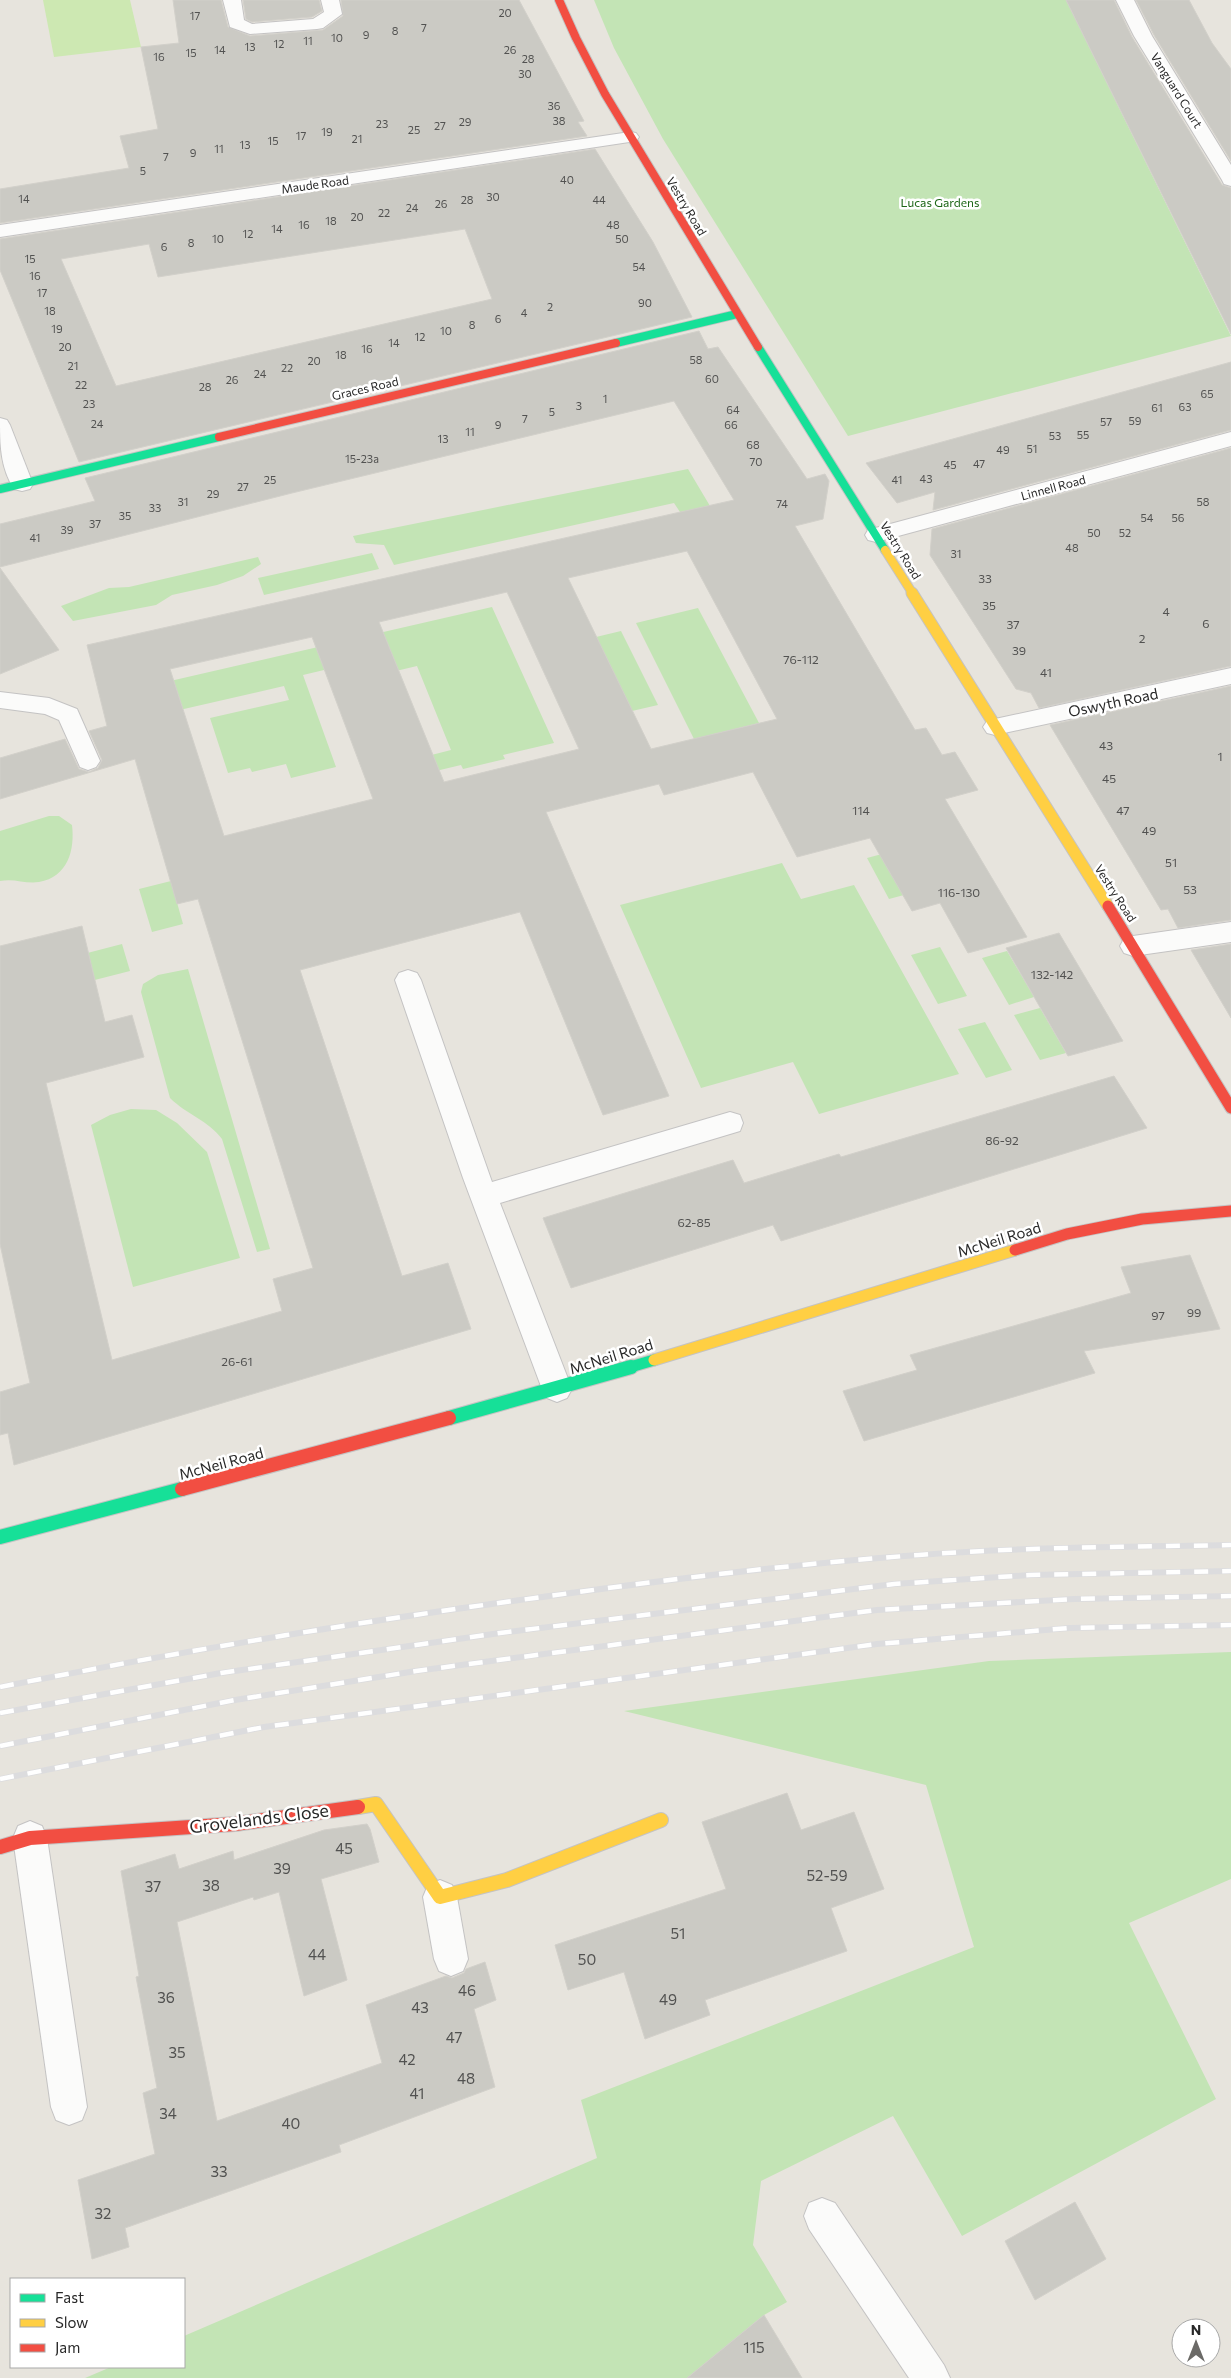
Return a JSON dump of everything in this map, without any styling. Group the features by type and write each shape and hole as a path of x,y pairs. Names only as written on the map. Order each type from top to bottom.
{"street":[{"path":"232,0 236,23 250,29 318,24 333,14 330,0"},
{"name":"Vestry Road","path":"559,0 574,37 630,137 737,314 1133,946 1231,1108"},
{"name":"Vanguard Court","path":"1125,0 1143,36 1231,180"},
{"name":"Maude Road","path":"0,231 630,137"},
{"name":"Graces Road","path":"0,489 737,314"},
{"path":"0,425 22,484"},
{"name":"Linnell Road","path":"876,535 1231,439"},
{"name":"Oswyth Road","path":"995,727 1231,676"},
{"path":"0,700 49,706 69,715 88,761"},
{"path":"1133,946 1231,932"},
{"path":"408,980 484,1196 557,1389"},
{"path":"484,1196 730,1123"},
{"name":"McNeil Road","path":"0,1537 557,1389 1067,1234 1142,1219 1231,1211"},
{"name":"Grovelands Close","path":"69,2107 15,1842 235,1824 376,1804 440,1897 452,1959"},
{"path":"440,1897 507,1880 661,1820"},
{"path":"822,2216 931,2378"}],"green space":[{"path":"43,0 130,0 141,47 54,57"},
{"name":"Lucas Gardens","path":"594,0 1066,0 1231,336 848,436 663,139 614,48"},
{"path":"688,469 713,511 684,518 674,503 394,565 384,545 356,543 353,536"},
{"path":"372,553 379,569 264,595 258,578"},
{"path":"258,557 261,564 243,576 217,585 172,595 156,605 73,621 61,606 109,588 129,587"},
{"path":"492,607 554,743 503,755 505,759 463,769 461,765 398,780 404,762 451,750 417,666 341,684 324,670 303,675 336,767 291,778 286,764 252,772 250,768 228,773 210,718 289,700 284,686 127,722 118,693"},
{"path":"698,608 759,723 694,739 636,623"},
{"path":"621,631 658,705 632,711 596,637"},
{"path":"49,816 59,816 72,825 71,853 63,868 49,879 39,882 0,881 0,831"},
{"path":"908,847 904,895 889,899 867,858"},
{"path":"782,863 801,899 854,885 959,1074 819,1114 793,1062 701,1088 620,905"},
{"path":"171,881 183,924 152,932 139,889"},
{"path":"122,944 130,971 79,984 72,957"},
{"path":"940,947 967,996 938,1004 911,955"},
{"path":"1007,951 1034,997 1009,1005 982,958"},
{"path":"188,969 270,1249 257,1252 222,1139 211,1127 170,1098 141,992 143,984 158,975"},
{"path":"1040,1008 1066,1053 1040,1060 1014,1015"},
{"path":"985,1022 1012,1070 986,1078 958,1029"},
{"path":"131,1109 156,1110 177,1123 207,1152 240,1258 133,1287 91,1125 110,1115"},
{"path":"1231,1652 1231,1879 1129,1923 1216,2099 962,2236 893,2116 761,2181 753,2245 787,2302 764,2315 687,2378 85,2378 109,2368 185,2368 185,2336 597,2158 581,2100 974,1947 926,1785 624,1711 989,1661"}],"building":[{"path":"173,0 221,0 228,27 250,36 323,30 343,16 341,0 519,0 584,121 578,122 587,136 0,223 0,189 129,168 120,136 158,129 141,47 179,43"},
{"path":"243,0 319,0 322,11 312,17 252,22 246,19"},
{"path":"1066,0 1114,0 1132,37 1222,185 1231,188 1231,334"},
{"path":"1136,0 1189,0 1212,43 1231,69 1231,161 1154,35"},
{"path":"595,149 653,242 692,317 79,462 0,270 0,239","holes":["465,229 492,299 116,386 61,259 149,244 158,277"]},
{"path":"699,331 708,349 718,347 807,479 825,474 829,481 823,519 795,526 915,730 926,728 942,755 955,752 978,790 945,799 1027,937 968,953 940,903 912,911 870,838 797,857 753,772 664,795 659,784 546,812 669,1096 603,1115 520,912 300,970 402,1276 448,1263 471,1329 14,1465 8,1433 0,1435 0,1392 30,1383 0,1244 0,946 82,926 105,1022 132,1015 144,1057 46,1083 112,1360 282,1311 273,1279 313,1268 198,899 177,904 135,759 0,799 0,758 65,739 79,769 89,772 98,768 102,760 89,731 107,726 87,645 734,500 674,401 292,493 0,567 0,524 95,501 85,478","holes":["687,551 777,719 651,749 568,578","507,592 579,749 444,782 379,622","312,637 373,799 224,836 170,669"]},
{"path":"1231,362 1231,430 933,510 935,492 897,503 866,463"},
{"path":"1231,448 1231,666 1039,708 1031,693 1016,689 930,555 932,529"},
{"path":"0,568 59,650 0,674"},
{"path":"1231,686 1231,920 1178,928 1168,909 1161,910 1050,725"},
{"path":"1059,933 1123,1041 1068,1056 1006,948"},
{"path":"1231,944 1231,1018 1191,950"},
{"path":"1114,1076 1147,1128 781,1241 773,1225 571,1288 543,1218 733,1160 744,1183 839,1154 841,1157"},
{"path":"1190,1255 1220,1329 1084,1351 1095,1373 864,1441 843,1391 917,1370 910,1355 1131,1293 1121,1267"},
{"path":"787,1793 801,1830 854,1812 884,1889 831,1908 847,1951 705,2000 710,2015 645,2039 624,1972 568,1990 555,1945 726,1889 702,1822"},
{"path":"367,1824 379,1862 321,1879 347,1980 304,1996 279,1892 254,1900 253,1897 177,1922 217,2121 382,2063 366,2005 446,1976 452,1978 464,1973 466,1969 485,1962 496,2000 474,2009 495,2087 339,2145 341,2152 125,2228 129,2247 92,2259 78,2180 155,2154 143,2093 157,2088 136,1977 139,1976 121,1871 175,1854 179,1869 233,1851 234,1860 324,1830"},
{"path":"1075,2202 1106,2259 1035,2300 1005,2241"},
{"path":"764,2315 802,2378 687,2378"}],"railway":[{"path":"0,1687 334,1627 583,1591 727,1573 958,1552 1231,1545"},
{"path":"0,1713 221,1673 500,1633 894,1584 1030,1575 1231,1571"},
{"path":"0,1746 235,1700 416,1671 877,1610 1074,1599 1231,1596"},
{"path":"0,1779 264,1727 877,1644 1069,1628 1231,1625"}],"traffic: fast":[{"path":"616,343 737,314"},
{"path":"758,347 885,550"},
{"path":"0,489 219,437"},
{"path":"449,1418 654,1360"},
{"path":"0,1537 182,1489"}],"traffic: slow":[{"path":"885,550 1108,906"},
{"path":"654,1360 1015,1250"},
{"path":"358,1807 376,1804 440,1897 507,1880 661,1820"}],"traffic: jam":[{"path":"559,0 585,57 605,94 758,347"},
{"path":"219,437 616,343"},
{"path":"1108,906 1231,1108"},
{"path":"1015,1250 1067,1234 1142,1219 1231,1211"},
{"path":"182,1489 449,1418"},
{"path":"0,1847 30,1838 235,1824 358,1807"}]}
